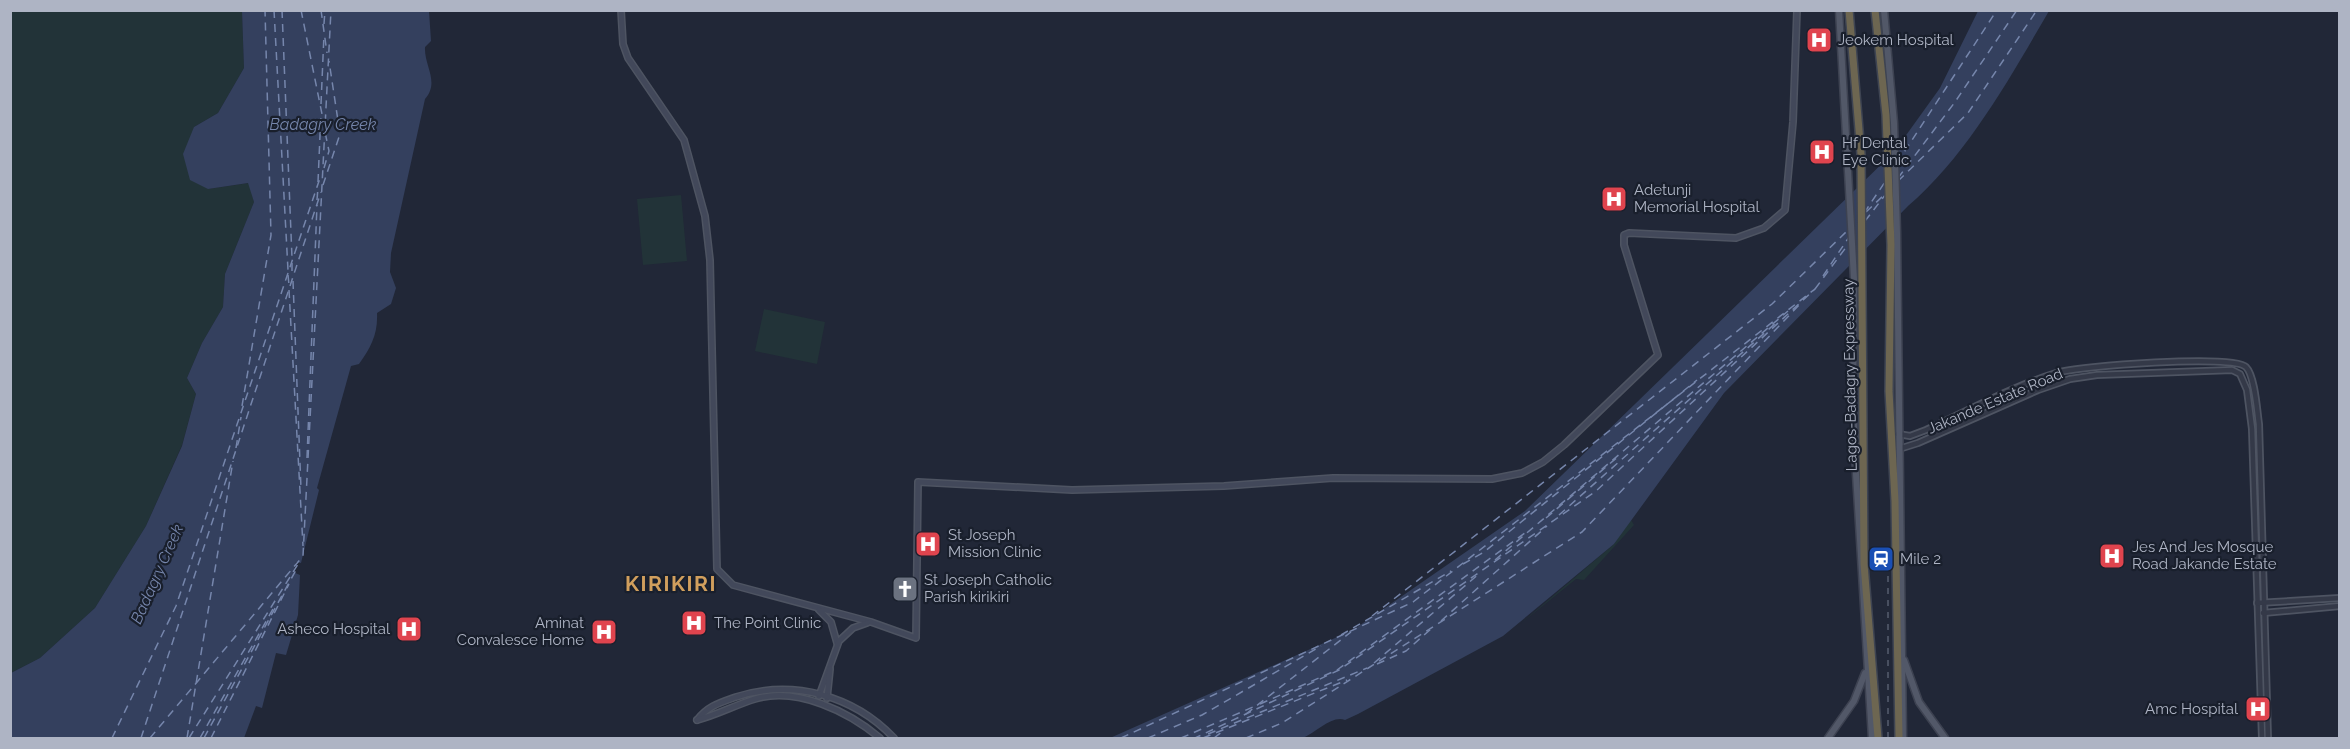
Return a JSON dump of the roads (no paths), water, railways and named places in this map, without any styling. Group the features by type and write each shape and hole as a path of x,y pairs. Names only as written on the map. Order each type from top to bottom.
{"highway":[{"name":"Lagos-Badagry Expressway","path":"1849,10 1861,154 1864,564 1878,738"},
{"path":"1875,10 1887,132 1891,245 1889,391 1901,738"}],"main road":[{"path":"621,10 623,44 628,58 684,140 691,158 707,229 717,569 733,585 871,622 916,638 918,482 1072,490 1224,486 1310,478 1492,479 1522,473 1543,462 1564,445 1658,355 1624,246 1624,235 1629,233 1736,238 1764,228 1785,210 1793,122 1797,10"},
{"name":"Lagos-Badagry Expressway","path":"1839,10 1854,279 1853,401 1872,738"},
{"path":"1884,10 1893,123 1898,233 1901,738"},
{"path":"817,609 831,622 836,646"},
{"path":"817,703 836,646 853,628 871,622"},
{"path":"1902,654 1919,702 1945,738"},
{"path":"1828,738 1845,716 1861,689 1867,660"},
{"path":"824,705 830,667"},
{"path":"880,738 860,722 824,705 785,697 756,698 697,720 712,705 759,690 788,689 819,694 865,714 894,738"}],"street":[{"name":"Jakande Estate Road","path":"1898,434 1910,436 2035,381 2076,368 2236,362 2248,370 2259,424 2265,604"},
{"path":"2122,365 2122,374"},
{"path":"1899,448 1918,443 2038,390 2085,376 2232,370 2244,379 2252,429 2262,738"},
{"path":"2035,381 2038,390"},
{"path":"2257,603 2340,598"},
{"path":"2265,604 2268,738"},
{"path":"2258,613 2340,606"}],"water":[{"name":"Badagry Creek","path":"242,11 429,11 431,41 425,47 425,54 431,86 425,99 391,253 390,272 396,288 391,304 377,313 375,334 367,352 359,364 351,366 317,488 319,490 301,563 296,562 293,572 300,575 298,615 286,655 276,653 262,708 256,706 244,738 11,738 11,673 40,658 95,608 146,526 182,446 196,394 187,378 202,343 223,307 225,274 254,202 248,183 208,189 190,180 183,154 194,127 218,113 244,68"},
{"path":"1978,11 2049,11 1986,115 1950,163 1724,393 1614,544 1503,636 1358,714 1345,720 1330,722 1303,738 1110,738 1353,630 1525,511 1894,152 1940,88"}],"railway":[{"path":"1888,568 1888,738"}],"place":[{"name":"Jeokem Hospital","path":"1819,40"},
{"name":"Hf Dental Eye Clinic","path":"1822,152"},
{"name":"Adetunji Memorial Hospital","path":"1614,199"},
{"name":"St Joseph Mission Clinic","path":"928,544"},
{"name":"Jes And Jes Mosque Road Jakande Estate","path":"2112,556"},
{"name":"Mile 2","path":"1881,559"},
{"name":"St Joseph Catholic Parish kirikiri","path":"905,589"},
{"name":"The Point Clinic","path":"694,623"},
{"name":"Asheco Hospital","path":"409,629"},
{"name":"Aminat Convalesce Home","path":"604,632"},
{"name":"Amc Hospital","path":"2258,709"}],"district":[{"name":"KIRIKIRI","path":"671,583"}]}
